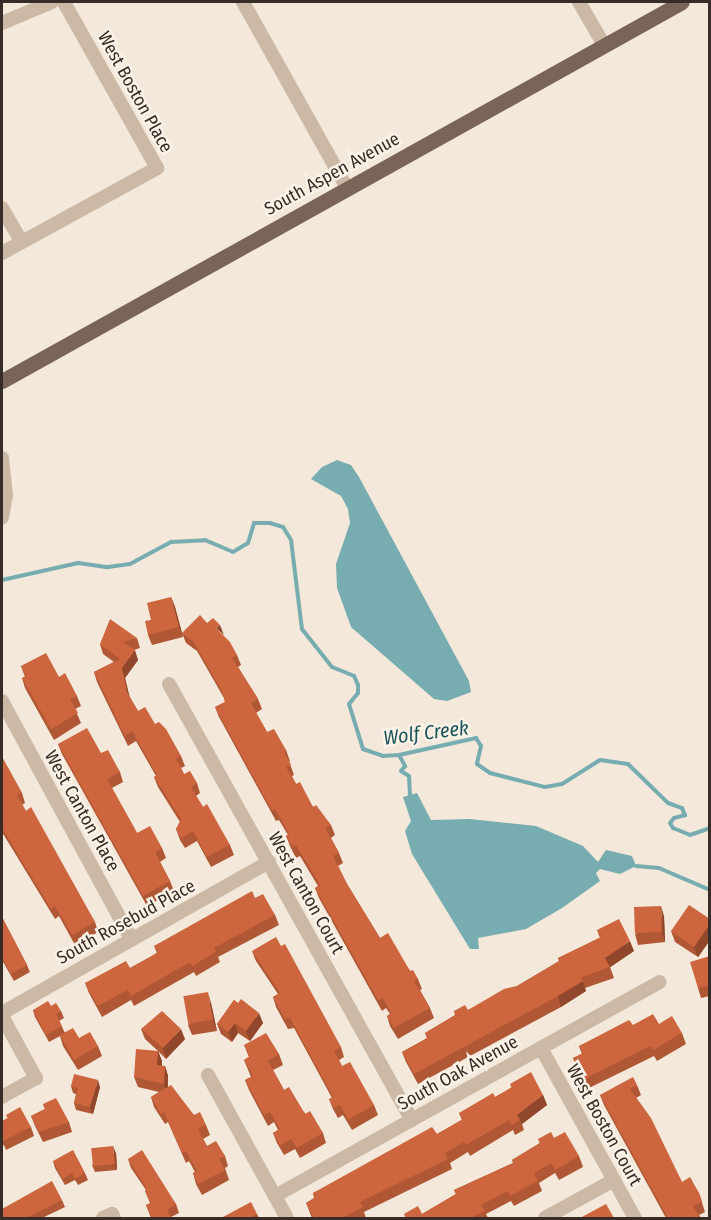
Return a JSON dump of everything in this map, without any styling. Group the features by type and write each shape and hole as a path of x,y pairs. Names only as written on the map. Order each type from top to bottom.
{"main road":[{"name":"South Aspen Avenue","path":"2,381 682,2"}],"street":[{"path":"2,23 52,2"},
{"name":"West Boston Place","path":"22,242 157,168 64,2"},
{"path":"243,2 347,188"},
{"path":"579,2 604,45"},
{"path":"2,208 22,242 2,253"},
{"path":"2,458 4,491 2,518"},
{"name":"West Canton Court","path":"169,684 412,1120"},
{"name":"West Canton Place","path":"2,701 132,939"},
{"name":"South Rosebud Place","path":"2,1015 268,862"},
{"name":"South Oak Avenue","path":"275,1196 659,982"},
{"path":"2,1015 36,1078 2,1097"},
{"name":"West Boston Court","path":"541,1048 635,1218"},
{"path":"208,1075 287,1218"},
{"path":"545,1218 614,1180"}],"water":[{"path":"337,460 351,465 359,477 469,681 471,692 447,701 434,699 351,627 337,588 336,564 350,523 348,509 341,496 311,479 322,467"},
{"path":"417,793 431,820 469,819 536,826 583,846 598,862 606,850 632,856 636,866 620,874 600,869 596,873 600,881 562,908 526,929 478,938 479,949 470,949 412,854 405,831 411,821 403,797"}],"building":[{"path":"171,597 179,627 148,635 145,621 151,620 147,603"},
{"path":"200,615 207,623 213,618 220,625 216,628 230,642 237,655 232,658 258,699 251,703 267,732 274,729 286,750 284,752 291,765 286,767 296,784 300,782 313,807 316,805 331,825 325,828 339,853 333,856 347,884 380,938 388,933 410,971 413,970 418,979 414,981 430,1008 394,1028 387,1016 391,1013 383,998 378,1000 315,888 320,885 296,845 293,847 286,836 289,834 275,809 272,811 215,707 225,702 222,691 193,641 182,633"},
{"path":"110,619 137,638 123,642 135,650 122,668 127,692 138,711 145,707 155,724 159,722 166,729 181,756 176,759 184,774 190,771 197,783 191,787 203,807 207,804 230,845 207,857 193,831 181,838 176,829 181,819 154,777 157,775 132,731 125,736 94,672 120,659 100,644"},
{"path":"46,653 59,677 65,673 77,696 70,699 78,713 51,729 22,678 26,676 21,666"},
{"path":"87,728 101,753 108,750 120,772 107,779 137,833 150,826 162,848 155,852 170,881 143,896 58,744"},
{"path":"2,757 22,793 17,795 26,811 31,807 95,922 72,935 55,906 51,909 2,828"},
{"path":"252,891 255,898 263,894 275,915 214,948 216,952 192,966 190,962 131,996 128,990 98,1006 85,983 126,961 130,968 149,958 158,952 154,946"},
{"path":"689,905 710,919 710,924 694,947 671,931"},
{"path":"661,906 662,932 635,933 634,907"},
{"path":"2,917 27,965 11,974 2,957"},
{"path":"619,919 630,941 605,958 610,967 581,978 583,981 558,996 414,1074 402,1052 428,1038 425,1033 456,1015 454,1011 465,1005 468,1010 504,989 517,986 560,961 558,958 601,937 597,930"},
{"path":"276,937 281,946 285,944 341,1047 334,1051 342,1066 350,1062 374,1105 348,1120 340,1105 334,1108 329,1099 333,1097 290,1018 285,1019 273,997 280,993 252,951"},
{"path":"710,956 710,985 698,988 690,962"},
{"path":"208,992 213,1020 188,1024 183,996"},
{"path":"241,999 259,1013 246,1031 235,1023 228,1032 217,1024 234,1000 238,1003"},
{"path":"48,1001 51,1006 56,1003 61,1011 56,1014 62,1026 46,1035 33,1010"},
{"path":"162,1011 181,1029 163,1048 141,1029"},
{"path":"653,1014 659,1024 672,1016 682,1033 653,1050 650,1046 584,1079 573,1058 583,1053 579,1046 629,1020 633,1025"},
{"path":"73,1028 79,1038 90,1032 98,1046 74,1060 60,1035"},
{"path":"266,1033 279,1054 268,1061 284,1090 289,1087 305,1114 310,1111 323,1133 297,1148 291,1139 280,1145 273,1133 280,1129 270,1112 264,1115 245,1080 253,1076 244,1060 250,1056 244,1045"},
{"path":"136,1049 158,1051 157,1065 165,1066 164,1084 134,1077"},
{"path":"531,1072 543,1095 517,1115 520,1120 512,1125 509,1120 466,1145 464,1142 445,1153 448,1159 360,1202 363,1207 342,1218 314,1218 306,1203 315,1198 313,1193 432,1127 437,1134 463,1119 459,1113 493,1093 495,1097 512,1087 510,1084"},
{"path":"74,1074 98,1080 90,1107 74,1103 78,1088 71,1086"},
{"path":"633,1077 637,1085 630,1089 651,1118 682,1182 690,1177 699,1193 702,1201 693,1206 701,1218 668,1218 600,1095"},
{"path":"171,1085 194,1115 200,1112 206,1125 198,1129 207,1146 216,1141 225,1156 219,1159 225,1170 198,1184 193,1173 197,1171 186,1151 182,1153 164,1112 161,1114 151,1097"},
{"path":"56,1098 69,1122 39,1132 31,1116 45,1109 43,1104"},
{"path":"20,1107 31,1127 3,1141 2,1121 8,1118 6,1115"},
{"path":"551,1132 554,1138 565,1132 579,1156 555,1170 551,1163 534,1173 538,1181 510,1196 508,1191 481,1205 485,1211 471,1218 407,1218 404,1214 418,1206 422,1214 456,1194 454,1190 514,1163 512,1160 540,1143 538,1139"},
{"path":"113,1146 115,1164 93,1166 91,1148"},
{"path":"73,1150 85,1173 75,1179 72,1173 63,1179 53,1161"},
{"path":"142,1150 176,1204 167,1210 171,1218 152,1218 146,1205 151,1203 145,1191 147,1189 128,1159"},
{"path":"52,1181 62,1200 26,1218 5,1218 2,1209"},
{"path":"251,1202 257,1214 249,1218 223,1217"},
{"path":"606,1204 614,1218 580,1218"}],"waterway":[{"name":"Wolf Creek","path":"2,580 78,563 108,567 130,564 171,542 205,540 233,552 248,543 254,523 270,523 283,527 291,540 302,629 332,667 354,676 358,685 358,693 349,704 363,749 383,756 399,755 476,738 481,746 477,764 490,773 545,787 562,784 600,760 628,764 668,803 682,808 685,815 674,818 670,823 673,828 690,835 710,828"},
{"path":"399,755 405,766 401,771 409,776 410,795"},
{"path":"636,866 659,868 710,890"}]}
